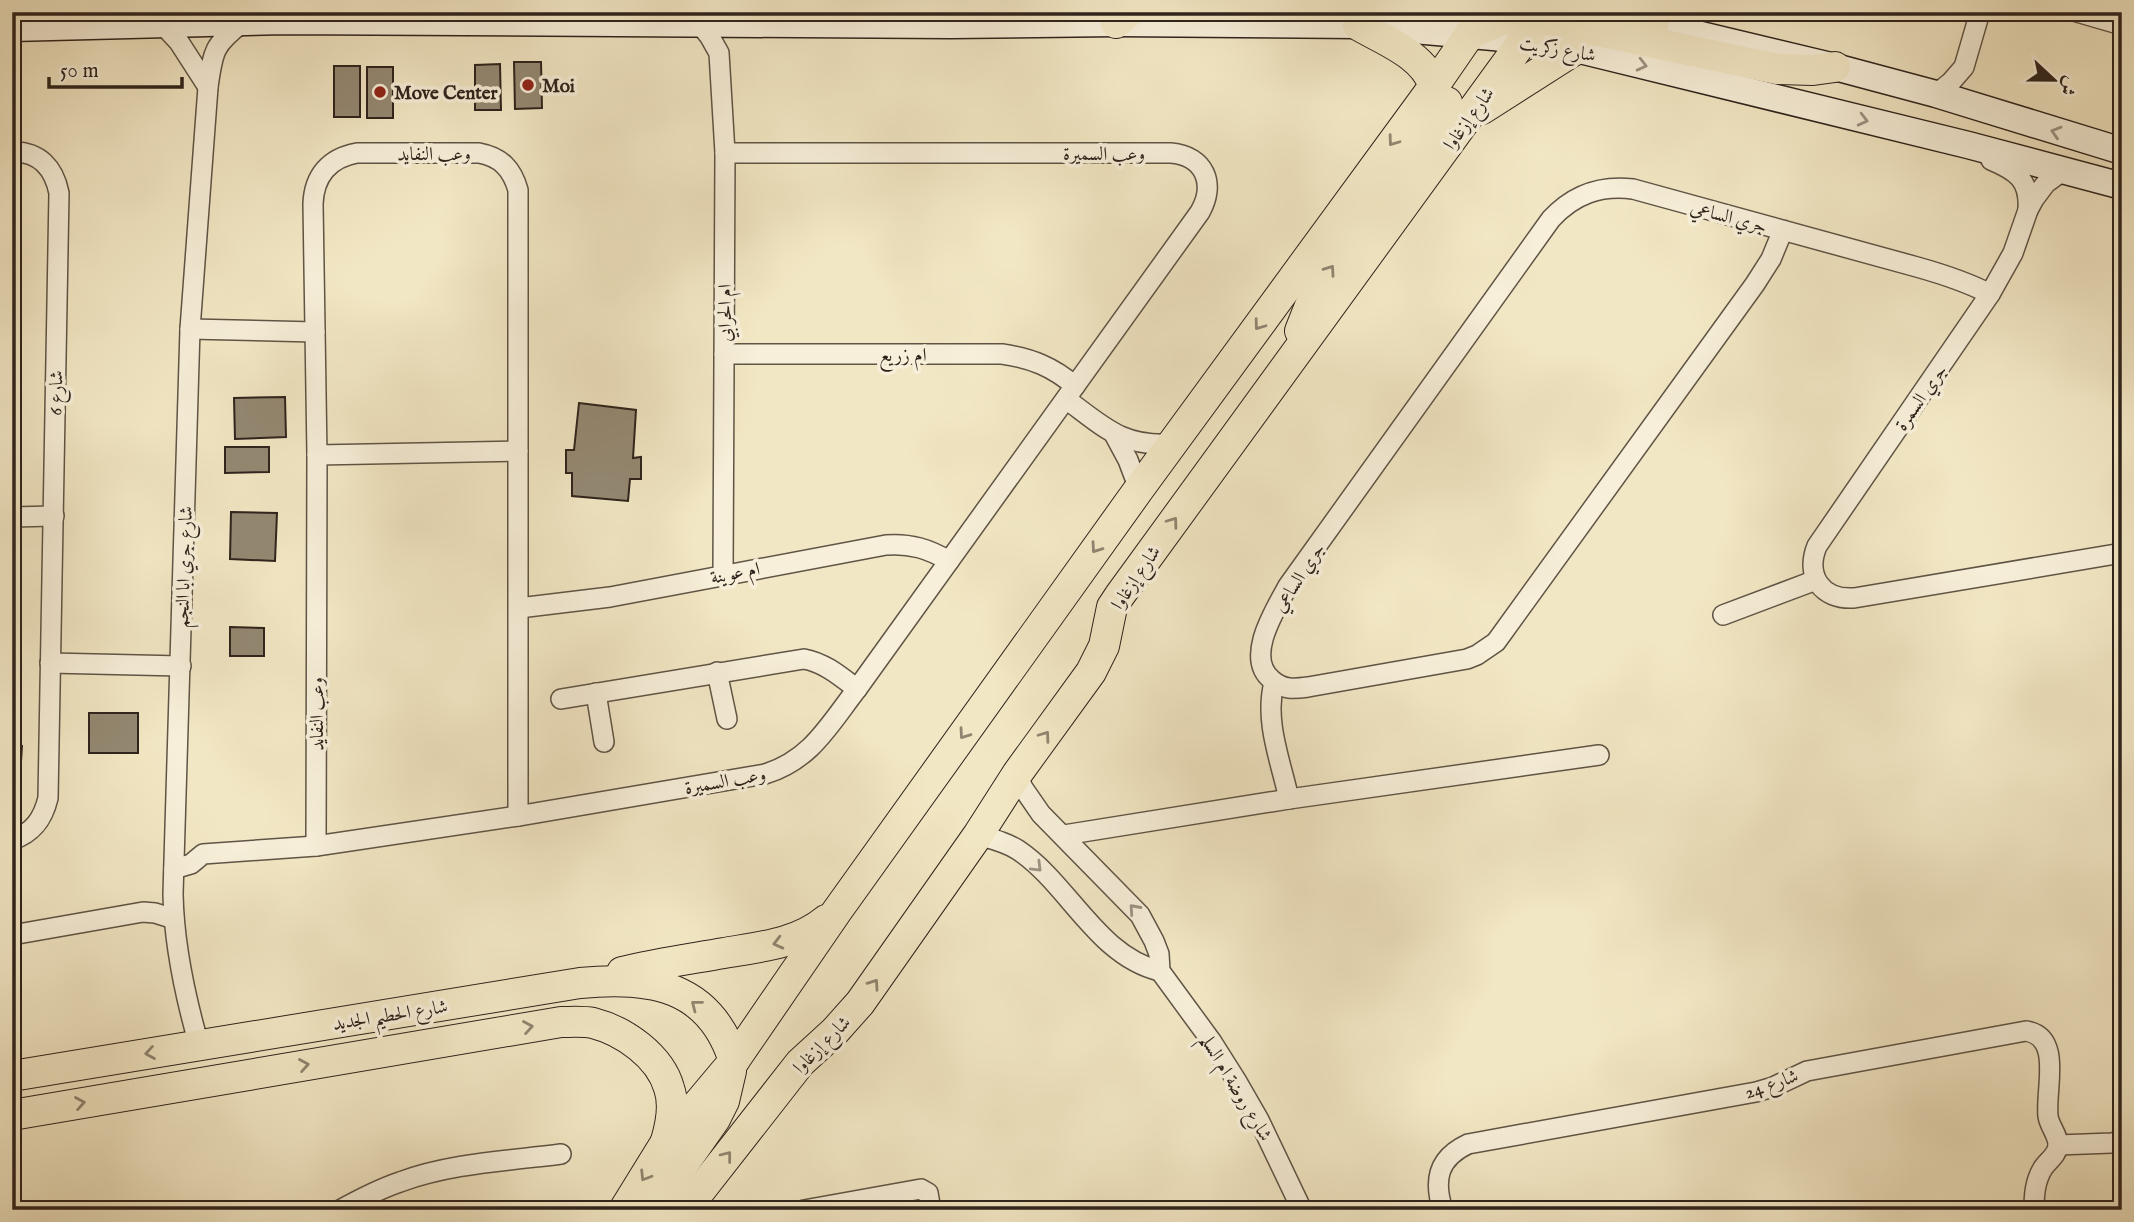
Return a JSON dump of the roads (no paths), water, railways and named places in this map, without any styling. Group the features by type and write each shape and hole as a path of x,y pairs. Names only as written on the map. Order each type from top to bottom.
{"main road":[{"path":"1605,12 1646,17 1936,94 2122,151"},
{"name":"شارع زكريت","path":"12,28 284,21 951,25 1123,18 1358,25 1506,20 1576,49 1968,145 2122,186"},
{"path":"1506,20 1777,69 1813,70 1835,67"},
{"path":"624,1210 666,1142 734,1061 837,911 1139,489 1434,86 1506,20"},
{"path":"1295,355 1304,317 1317,288 1506,20"},
{"name":"شارع إزغاوا","path":"685,1210 795,1068 835,1031 860,1003 978,835 1017,774 1098,660 1106,639 1112,607 1467,119 1506,20"},
{"path":"1358,25 1416,59 1428,73 1434,86"},
{"path":"1467,119 1576,49"},
{"path":"580,983 644,967 783,942 820,925 837,911"},
{"name":"شارع الحطيم الجديد","path":"12,1076 607,980 655,983 694,1002 711,1017 725,1039 734,1061"},
{"name":"شارع الحطيم الجديد","path":"12,1115 561,1022 590,1022 614,1030 634,1041 651,1057 664,1076 672,1105 666,1142"},
{"path":"651,1210 715,1119 724,1101 734,1061"}],"street":[{"path":"1936,94 1964,68 1980,12"},
{"path":"2077,12 2122,24"},
{"name":"شارع جري ابا النجم","path":"199,1045 185,987 174,919 190,329 212,62 222,39 242,23"},
{"path":"699,23 719,53"},
{"path":"719,53 727,36 740,23"},
{"path":"163,25 179,42 208,87"},
{"name":"ام الحرابي","path":"719,53 725,153 723,574"},
{"path":"1964,68 1974,107"},
{"path":"1968,145 2019,175 2027,190 2028,210"},
{"name":"شارع 6","path":"12,152 33,155 43,161 57,181 58,193 48,798 45,810 31,831 12,840"},
{"name":"وعب النفايد","path":"316,846 317,455 313,191 324,169 345,155 357,153 480,153 496,158 510,171 518,190 518,816"},
{"name":"وعب السميرة","path":"174,869 191,864 204,854 316,846 518,816 777,770 790,764 811,747 857,689 1205,203 1208,183 1199,164 1181,154 1171,153 725,153"},
{"name":"جري السمرة","path":"1816,580 1812,563 1817,546 1990,294 2012,253 2028,210 2040,189 2064,170"},
{"name":"جري الساعي","path":"1783,230 1772,258 1755,284 1496,642 1477,655 1455,662 1289,689 1274,683 1261,664 1261,649 1272,617 1288,586 1551,219 1570,201 1594,190 1633,190 1783,230 1944,275 1990,294"},
{"path":"190,329 315,332"},
{"name":"ام زريع","path":"724,354 1002,355 1035,361 1050,368 1070,392"},
{"path":"1070,392 1114,434 1139,489"},
{"path":"1114,434 1136,442 1172,444"},
{"path":"317,455 518,451"},
{"path":"12,517 54,516"},
{"name":"ام عوينة","path":"519,608 610,597 723,574 898,544 919,547 949,561"},
{"path":"1723,615 1816,580 1828,593 1854,598 2122,553"},
{"path":"561,699 804,659 824,665 857,689"},
{"path":"50,663 181,666"},
{"path":"717,672 727,719"},
{"path":"1274,683 1270,701 1271,720 1289,799"},
{"path":"596,693 604,742"},
{"path":"1064,835 1289,799 1599,755"},
{"name":"شارع روضة ام السلم","path":"1017,774 1032,802 1046,820 1064,835 1140,915 1159,954 1160,971 1236,1080 1282,1164 1303,1210"},
{"name":"شارع روضة ام السلم","path":"978,835 1005,843 1017,850 1121,952 1143,967 1160,971"},
{"name":"وعب السميرة","path":"175,842 204,854"},
{"path":"12,935 143,912 174,919"},
{"name":"شارع 24","path":"1443,1210 1437,1186 1441,1168 1452,1153 1468,1144 1756,1092 1807,1071 2026,1031 2039,1035 2048,1047 2048,1116 2058,1145"},
{"path":"2034,1210 2035,1185 2045,1165 2057,1151 2058,1145 2112,1143 2122,1140"},
{"path":"340,1210 380,1189 429,1173 561,1154"},
{"path":"804,1210 921,1189 928,1193 930,1210"}],"place":[{"name":"Moi","path":"528,85"},
{"name":"Move Center","path":"380,92"}]}
